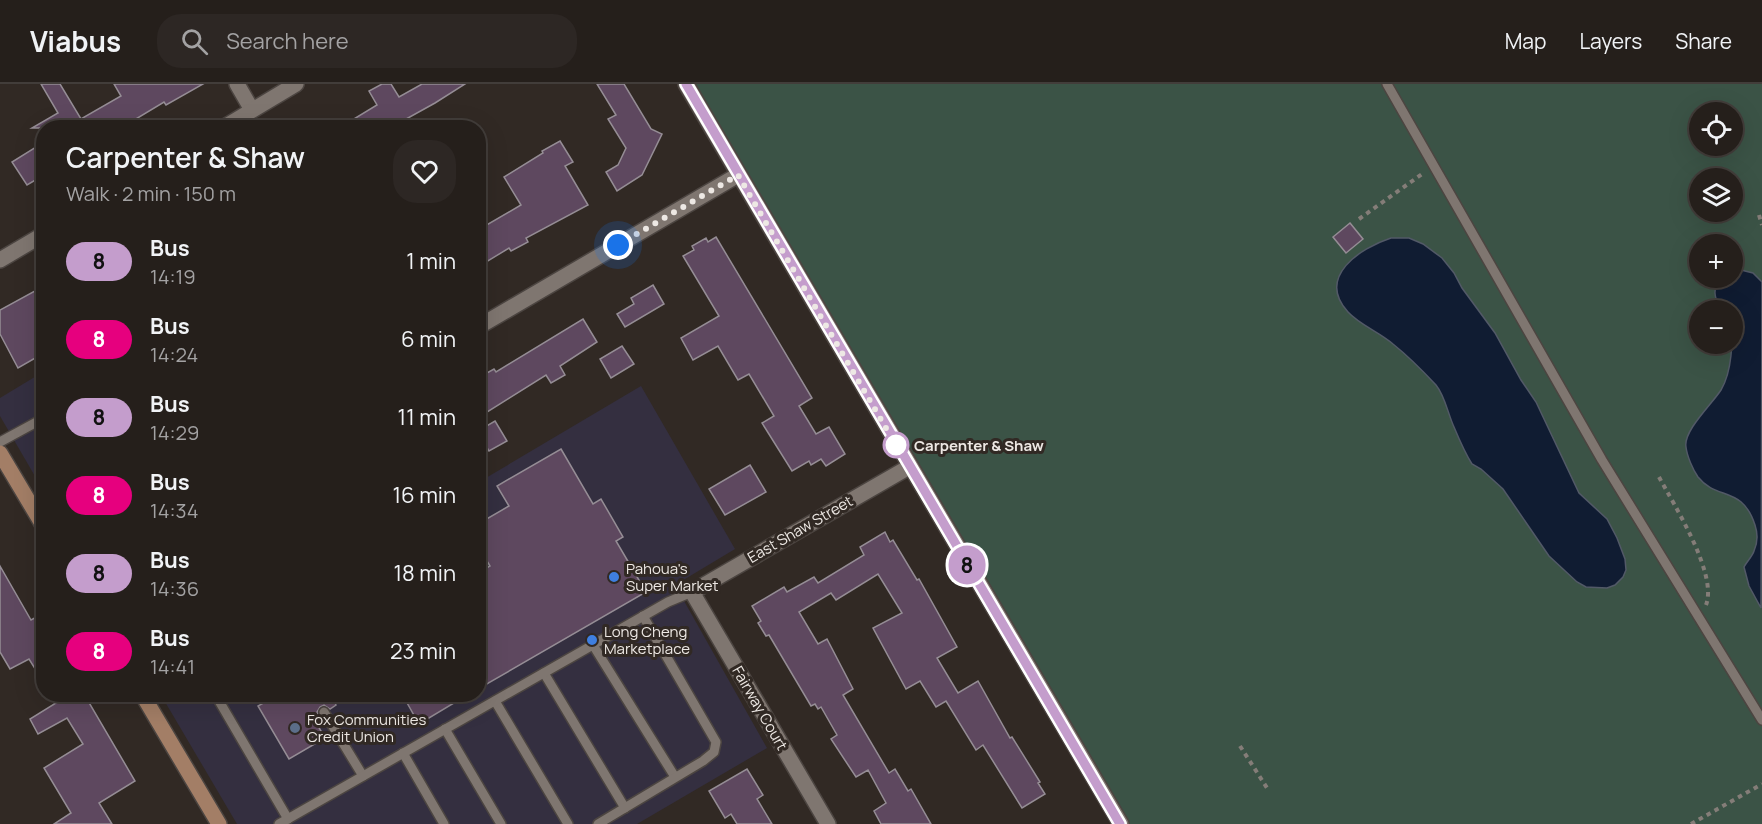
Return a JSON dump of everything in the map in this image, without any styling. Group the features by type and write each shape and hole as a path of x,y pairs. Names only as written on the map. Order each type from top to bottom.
{"main road":[{"path":"0,453 36,514"},
{"path":"147,702 219,824"}],"street":[{"path":"237,84 252,110"},
{"path":"236,120 296,84"},
{"path":"686,84 1120,824"},
{"path":"486,322 738,175"},
{"path":"0,260 36,239"},
{"name":"East Shaw Street","path":"692,592 909,467"},
{"name":"Fairway Court","path":"692,592 828,824"}],"lane":[{"path":"1387,84 1602,460 1762,720"},
{"path":"0,442 36,422"},
{"path":"279,824 643,616 692,592"},
{"path":"598,824 714,753 716,742 643,616"},
{"path":"593,645 675,777"},
{"path":"544,673 626,808"},
{"path":"495,700 568,824"},
{"path":"219,702 288,819"},
{"path":"324,712 363,776"},
{"path":"445,729 501,824"},
{"path":"403,753 444,824"}],"path":[{"path":"1359,219 1433,166"},
{"path":"1759,215 1762,225"},
{"path":"1659,477 1698,549 1709,599 1700,622"},
{"path":"1240,746 1269,790"},
{"path":"1691,824 1762,784"}],"shaded area":[{"path":"36,376 36,478 0,416 0,398"},
{"name":"Long Cheng Marketplace","path":"641,386 735,549 675,585 767,748 637,824 237,824 165,702 486,702 486,478"}],"green space":[{"path":"686,84 1762,84 1762,824 1121,824"}],"water":[{"path":"1391,238 1409,238 1423,244 1442,258 1495,333 1536,402 1579,493 1607,519 1617,538 1625,559 1626,570 1615,585 1607,588 1586,587 1577,582 1549,556 1503,489 1472,464 1436,385 1393,344 1353,317 1339,299 1337,287 1339,276 1346,266 1367,249"},
{"path":"1743,270 1753,273 1762,282 1761,608 1749,586 1744,567 1757,541 1756,528 1750,512 1736,499 1713,489 1698,477 1690,463 1686,447 1686,441 1693,426 1721,390 1728,372 1731,354 1743,354 1743,300 1717,300 1715,289 1743,288"}],"building":[{"path":"41,84 60,84 81,119 121,96 114,84 203,84 166,105 164,102 134,120 46,120 58,113"},
{"path":"382,84 391,84 399,97 422,84 465,84 404,120 352,120 377,105 369,91"},
{"path":"597,84 624,84 651,129 662,134 642,175 617,191 606,172 618,165 626,148 608,119 616,115"},
{"path":"560,141 573,162 565,166 588,205 526,238 528,242 511,251 509,248 486,262 486,225 521,205 504,177 543,153 542,151"},
{"path":"36,147 36,180 27,185 12,162"},
{"path":"1350,223 1363,239 1346,253 1333,237"},
{"path":"716,237 812,398 799,406 816,434 829,427 845,454 826,466 821,459 811,465 809,461 792,471 762,423 774,416 749,374 738,380 718,346 693,360 681,338 719,316 683,256 694,250 692,246 706,238 708,242"},
{"path":"653,285 664,304 625,327 617,314 634,304 631,298"},
{"path":"36,290 36,358 18,368 0,334 0,310"},
{"path":"583,319 597,342 560,366 565,375 551,383 546,375 486,413 486,374 494,369 496,372"},
{"path":"622,346 634,364 611,378 600,359"},
{"path":"495,421 507,441 489,451 486,446 486,426"},
{"path":"561,449 593,504 601,499 623,537 616,541 646,592 486,684 486,568 490,566 486,559 486,519 509,506 497,486"},
{"path":"750,465 766,492 725,515 709,489"},
{"path":"885,532 890,542 893,540 917,580 919,579 957,647 937,658 958,693 978,681 1010,738 1012,737 1040,782 1038,783 1045,794 1022,808 983,745 976,750 946,701 936,707 920,681 906,689 873,628 902,613 878,574 836,600 831,593 799,612 818,644 827,639 853,689 843,695 889,773 895,769 908,791 911,789 931,824 881,824 874,811 886,803 868,770 856,777 831,739 837,735 821,707 818,709 815,704 811,706 769,635 766,636 758,623 761,621 752,606 784,587 787,592 814,577 818,583 864,555 860,547"},
{"path":"0,566 31,620 36,617 36,670 29,659 10,669 0,652"},
{"path":"89,702 135,781 99,803 112,824 54,824 71,813 44,768 83,744 67,718 38,734 30,719 56,703"},
{"name":"Fox Communities Credit Union","path":"265,702 334,702 336,705 330,709 324,705 320,707 317,712 318,716 314,719 325,738 289,759 258,706"},
{"path":"407,702 456,702 419,724"},
{"path":"747,769 763,795 757,799 772,824 737,824 731,814 725,818 709,791"}],"bus line":[{"name":"8","path":"686,84 1120,824"}],"place":[{"name":"Carpenter & Shaw","path":"896,445"},
{"name":"Pahoua's Super Market","path":"614,577"},
{"name":"Long Cheng Marketplace","path":"592,640"},
{"name":"Fox Communities Credit Union","path":"295,728"}],"route":[{"path":"618,245 738,175 897,447 896,445"}]}
